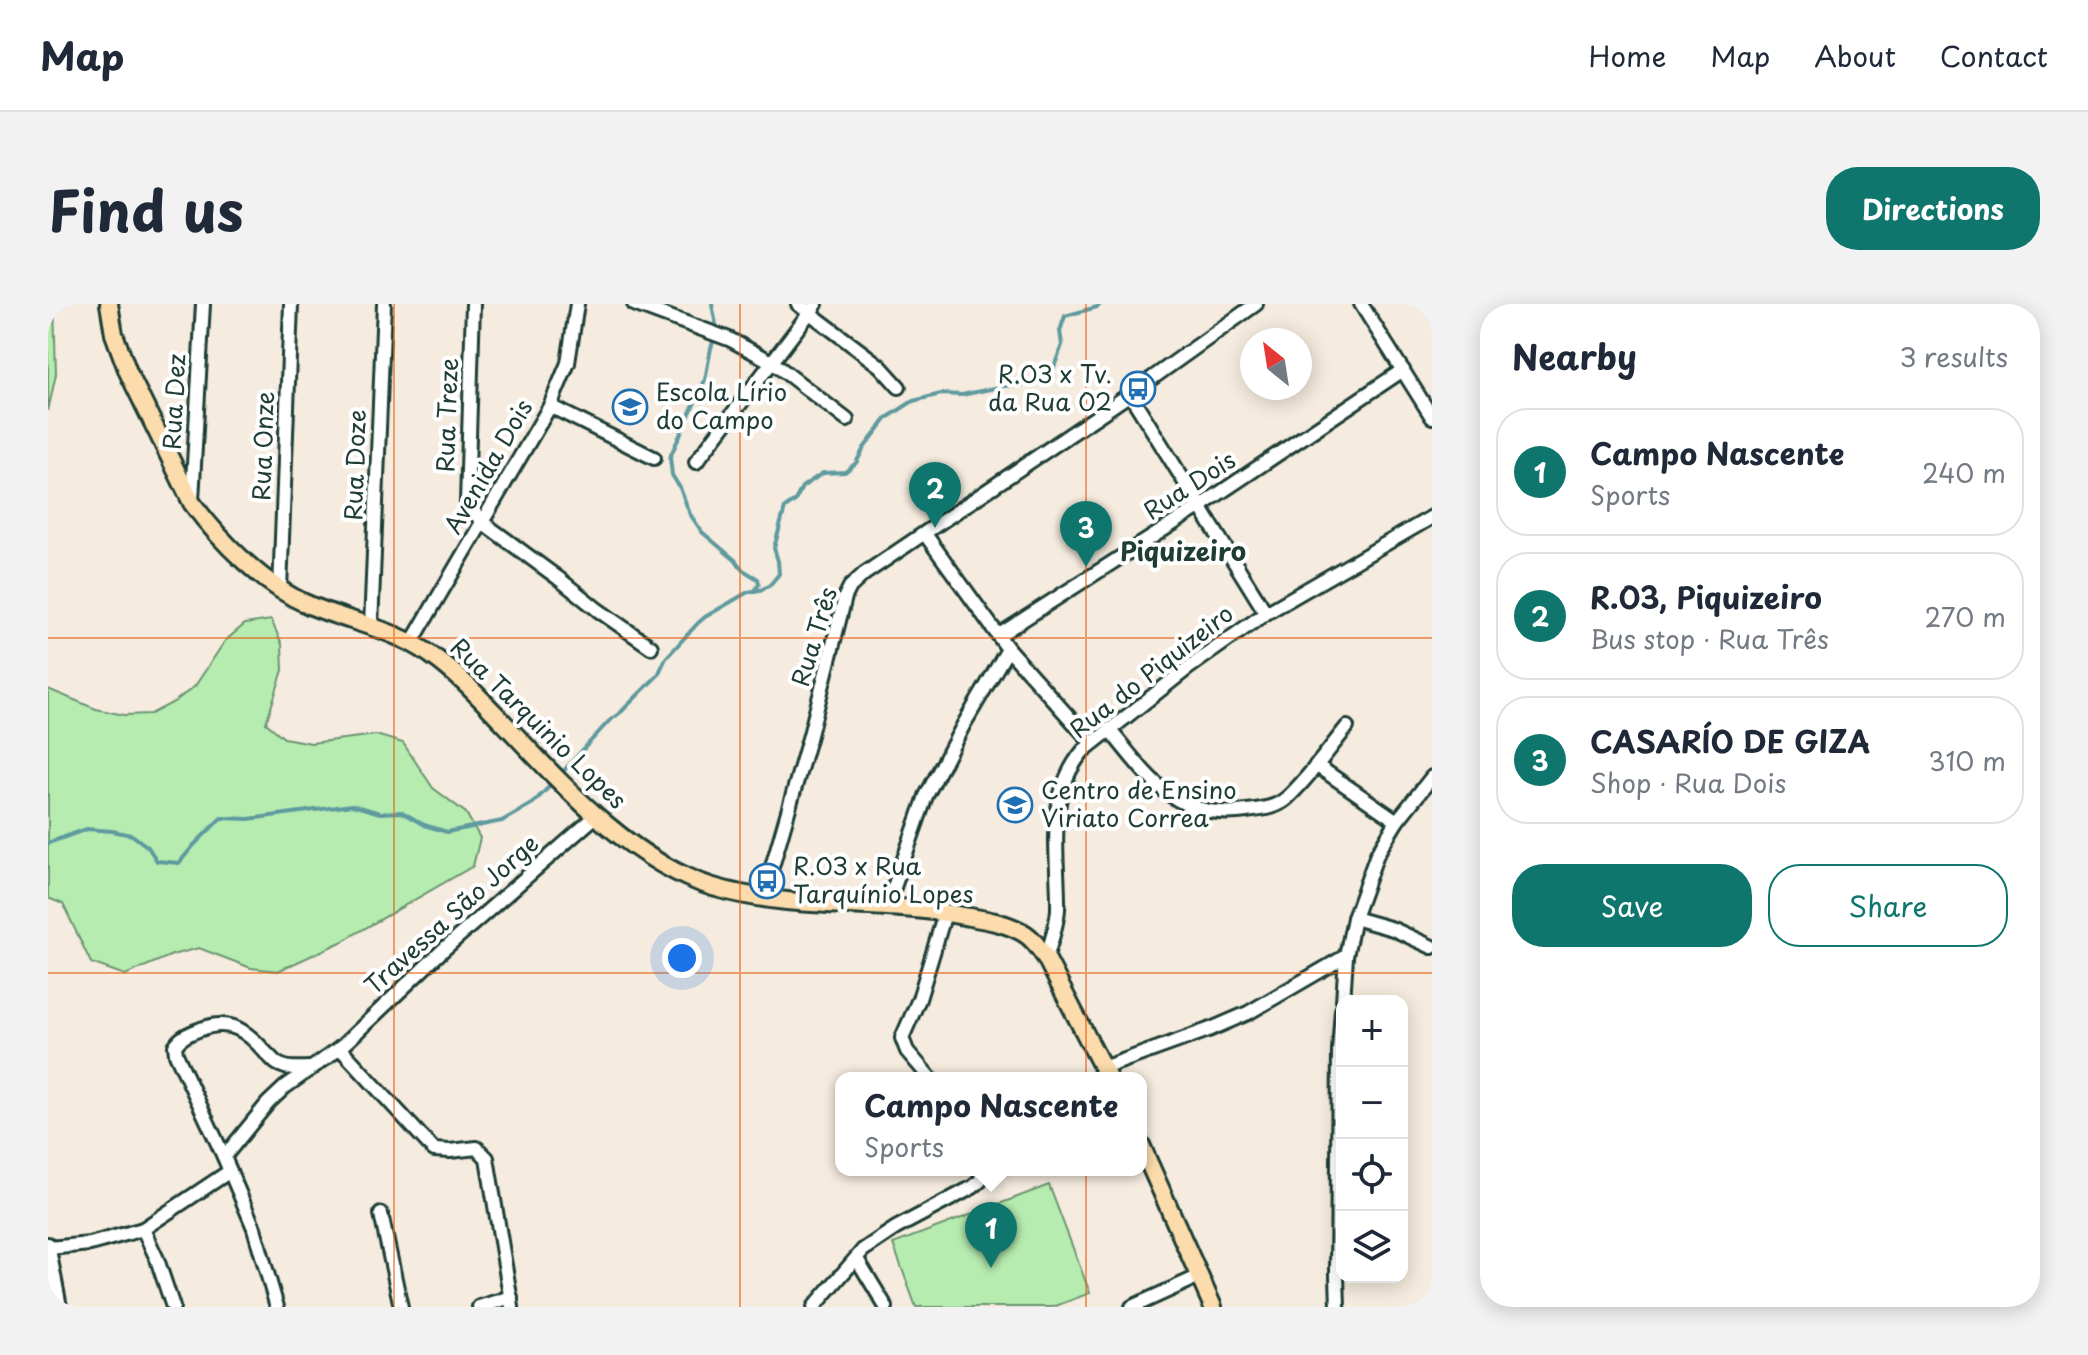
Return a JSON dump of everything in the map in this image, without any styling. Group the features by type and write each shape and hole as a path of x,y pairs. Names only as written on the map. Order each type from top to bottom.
{"main road":[{"name":"Rua Tarquinio Lopes","path":"109,304 114,334 124,361 192,503 206,522 280,590 308,605 412,642 434,656 479,697 596,816 646,854 688,878 763,898 945,913 998,922 1025,934 1046,958 1105,1072"},
{"path":"1147,1158 1213,1307"}],"street":[{"name":"Rua Dez","path":"192,503 203,304"},
{"name":"Rua Onze","path":"280,590 291,304"},
{"name":"Rua Doze","path":"371,627 384,304"},
{"name":"Rua Treze","path":"473,304 467,503 482,522"},
{"name":"Avenida Dois","path":"412,642 550,406 568,363 577,304"},
{"path":"634,304 723,337 772,362 847,420"},
{"path":"798,304 812,308 880,366 899,387"},
{"name":"Rua Três","path":"763,898 810,735 845,597 857,579 1130,394 1256,304"},
{"path":"1361,304 1432,417"},
{"path":"696,462 812,308"},
{"name":"Rua Dois","path":"999,635 1199,507 1403,370"},
{"path":"1421,399 1432,390"},
{"path":"1130,394 1266,613"},
{"path":"550,406 654,458"},
{"name":"Rua do Piquizeiro","path":"1046,958 1058,913 1054,841 1059,802 1065,778 1074,761 1109,729 1188,668 1266,613 1432,517"},
{"path":"482,522 651,647"},
{"path":"925,534 1008,649 1092,743"},
{"path":"887,907 926,796 1008,649"},
{"path":"1109,729 1142,769 1178,800 1201,811 1228,814 1267,808 1286,798 1347,727"},
{"path":"1316,765 1397,821"},
{"path":"1343,995 1346,956 1354,918 1377,854 1397,821 1432,777"},
{"name":"Travessa São Jorge","path":"224,1157 285,1087 340,1048 443,950 596,816"},
{"path":"925,1072 907,1051 902,1038 919,999 945,913"},
{"path":"1354,918 1393,929 1432,947"},
{"path":"1108,1072 1248,1013 1346,956"},
{"path":"277,1307 254,1228 175,1046 180,1039 215,1025 238,1028 277,1064 288,1068 314,1068"},
{"path":"340,1048 434,1150 477,1148 487,1158 512,1302 479,1307"},
{"path":"1338,1307 1340,1067"},
{"path":"60,1307 49,1246 90,1244 143,1229 230,1171"},
{"path":"814,1307 863,1250 896,1228 973,1187 982,1176"},
{"path":"381,1214 401,1307"},
{"path":"143,1229 173,1307"},
{"path":"857,1259 886,1307"},
{"path":"1132,1307 1200,1276"}],"green space":[{"path":"48,304 54,304 56,374 48,411"},
{"path":"271,620 282,644 283,670 266,723 284,738 311,743 376,735 403,743 433,788 466,813 480,838 473,866 341,942 278,971 251,968 199,948 172,955 125,975 91,963 63,904 48,898 48,689 96,709 124,715 151,714 195,686 225,641 245,624"},
{"path":"1049,1185 1090,1293 1053,1307 916,1307 893,1244"}],"waterway":[{"path":"712,304 717,330 705,380 670,457 672,475 702,532 743,570 758,579 756,589"},
{"path":"559,776 608,722 658,675 666,658 698,623 748,592 769,586 779,574 774,548 785,508 795,501 802,487 823,473 845,472 856,463 887,418 913,401 941,394 962,395 1037,383 1051,375 1062,345 1060,331 1065,316 1101,304"},
{"path":"48,843 87,829 112,831 132,835 148,847 157,861 179,863 221,818 249,819 352,805 380,813 402,812 424,825 447,832 502,821 533,803 553,783"}],"place":[{"name":"R.03 x Tv. da Rua 02","path":"1138,389"},
{"name":"Escola Lírio do Campo","path":"630,407"},
{"name":"R.03, Piquizeiro","path":"935,528"},
{"name":"CASARÍO DE GIZA","path":"1086,567"},
{"name":"Centro de Ensino Viriato Correa","path":"1015,805"},
{"name":"R.03 x Rua Tarquínio Lopes","path":"767,881"},
{"name":"Campo Nascente","path":"991,1268"}],"district":[{"name":"Piquizeiro","path":"1183,552"}]}
